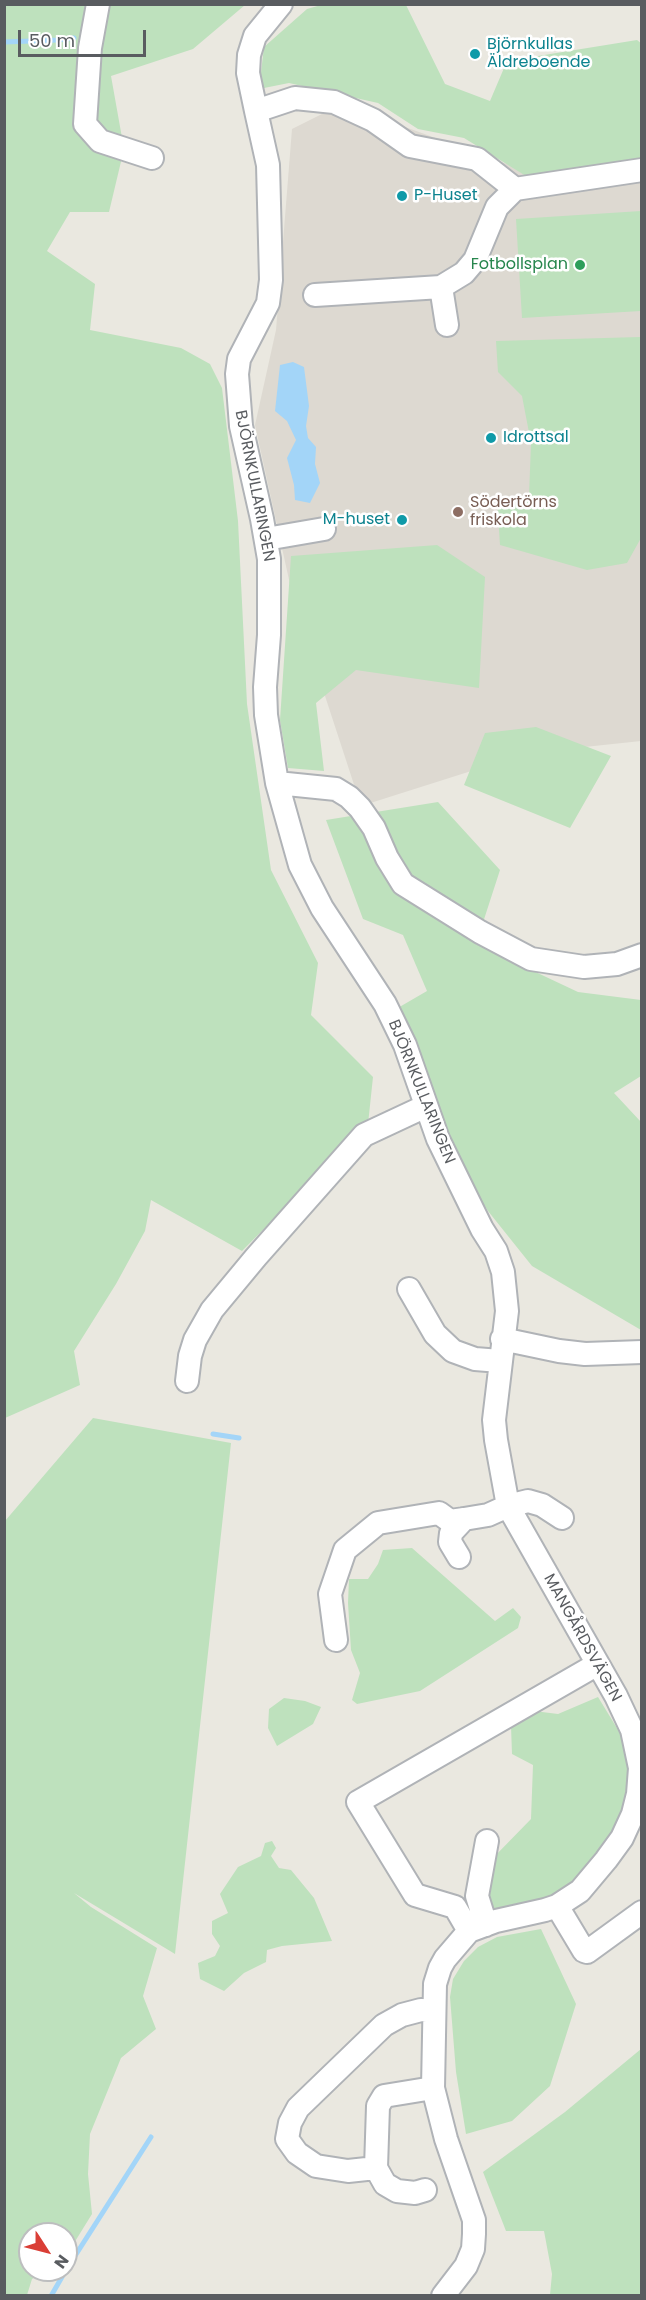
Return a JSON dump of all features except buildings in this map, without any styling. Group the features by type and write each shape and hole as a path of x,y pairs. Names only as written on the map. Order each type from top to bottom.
{"street":[{"path":"98,4 90,48 85,124 100,141 152,158"},
{"path":"281,4 255,36 249,55 248,73 256,111 295,98 334,102 373,120 410,146 477,159 515,189"},
{"name":"BJÖRNKULLARINGEN","path":"256,111 268,165 272,263 268,303 239,358 237,374 241,426 266,539 270,582 266,706 277,783 300,865 322,908 386,1004 405,1045 438,1139 482,1229 496,1251 503,1272 507,1311 501,1350"},
{"path":"315,295 441,287 464,273 476,260 497,207 515,189 642,170"},
{"path":"441,287 447,325"},
{"path":"266,539 324,529"},
{"path":"277,783 336,789 349,797 374,828 387,858 403,884 480,932 531,959 584,967 616,964 642,955"},
{"path":"187,1381 190,1356 195,1340 212,1310 256,1257 364,1135 426,1106"},
{"path":"409,1289 435,1334 453,1352 475,1359 501,1350 585,1354 642,1352"},
{"name":"MANGÅRDSVÄGEN","path":"477,1928 557,1906 580,1891 622,1838 633,1815 638,1794 640,1768 632,1730 616,1696 596,1665 508,1506 494,1419 501,1350"},
{"path":"336,1640 330,1594 345,1550 378,1523 390,1519 439,1512 450,1521 464,1519 488,1515 508,1506 528,1501 542,1505 562,1518"},
{"path":"459,1557 450,1542 451,1533 464,1519"},
{"path":"477,1928 455,1906 415,1895 358,1802 596,1665"},
{"path":"443,2295 466,2266 473,2249 474,2220 446,2139 433,2088 435,1984 445,1959 477,1928 477,1896 487,1841"},
{"path":"557,1906 584,1951 587,1952 642,1912"},
{"path":"376,2168 348,2171 316,2166 297,2154 287,2139 290,2123 298,2108 384,2025 402,2015 421,2010 433,2011"},
{"path":"425,2190 415,2193 398,2191 385,2184 376,2168 378,2106 384,2096 433,2088"}],"shaded area":[{"name":"Södertörns friskola","path":"342,104 529,172 641,139 641,741 528,753 361,806 293,598 255,425 276,330 292,129"}],"green space":[{"path":"5,5 245,5 193,49 111,76 124,149 109,212 70,212 47,251 95,284 90,330 181,348 210,364 222,388 238,521 247,704 271,870 318,963 311,1015 373,1077 368,1124 242,1251 151,1200 145,1231 116,1284 74,1351 80,1385 5,1418"},
{"path":"321,5 406,5 445,84 490,101 507,61 637,40 642,44 641,159 526,176 464,138 418,129 378,103 289,83 259,89 264,47 307,9"},
{"name":"Fotbollsplan","path":"641,211 641,311 522,318 516,219"},
{"path":"640,337 641,538 627,563 587,570 500,545 497,499 529,496 531,443 522,396 498,372 496,341"},
{"path":"437,545 485,577 479,688 356,670 316,703 324,771 288,768 280,720 291,556"},
{"path":"536,727 611,756 570,828 464,785 485,733"},
{"path":"438,802 500,870 476,944 578,992 641,1000 641,1076 614,1093 641,1122 641,1330 532,1266 488,1211 448,1148 396,1009 427,991 403,935 363,919 326,820"},
{"path":"93,1418 231,1443 175,1954 74,1893 91,1907 157,1948 143,1996 156,2029 121,2058 90,2134 88,2174 92,2214 78,2237 78,2222 18,2222 18,2282 31,2282 27,2295 5,2295 5,1521"},
{"path":"412,1548 495,1621 513,1608 521,1617 518,1628 420,1691 357,1704 352,1700 360,1673 351,1650 349,1579 368,1579 378,1564 383,1550"},
{"path":"598,1697 620,1733 631,1775 621,1820 603,1847 567,1889 530,1905 489,1911 492,1859 531,1819 533,1765 512,1754 511,1726 534,1711 558,1714"},
{"path":"284,1698 305,1701 321,1707 313,1724 277,1746 268,1728 269,1709"},
{"path":"272,1841 276,1848 271,1856 279,1868 291,1870 314,1898 332,1941 282,1946 267,1950 266,1962 244,1973 224,1991 200,1979 198,1963 215,1956 220,1946 212,1934 212,1921 228,1913 220,1894 238,1867 261,1856 265,1843"},
{"path":"541,1929 576,2004 550,2086 512,2121 466,2134 456,2072 450,1997 453,1979 464,1961 478,1947 497,1937"},
{"path":"641,2049 641,2295 550,2295 552,2274 544,2231 506,2231 483,2172 565,2112"}],"water":[{"path":"293,362 304,367 309,406 306,426 308,438 316,447 315,464 320,483 310,503 295,500 294,485 287,458 296,440 287,421 275,411 280,365"}],"waterway":[{"path":"4,42 74,38"},
{"path":"213,1434 239,1438"},
{"path":"78,2251 151,2137"},
{"path":"51,2296 59,2282"}],"place":[{"name":"Björnkullas Äldreboende","path":"475,54"},
{"name":"P-Huset","path":"402,196"},
{"name":"Fotbollsplan","path":"580,265"},
{"name":"Idrottsal","path":"491,438"},
{"name":"Södertörns friskola","path":"458,512"},
{"name":"M-huset","path":"402,520"}]}
